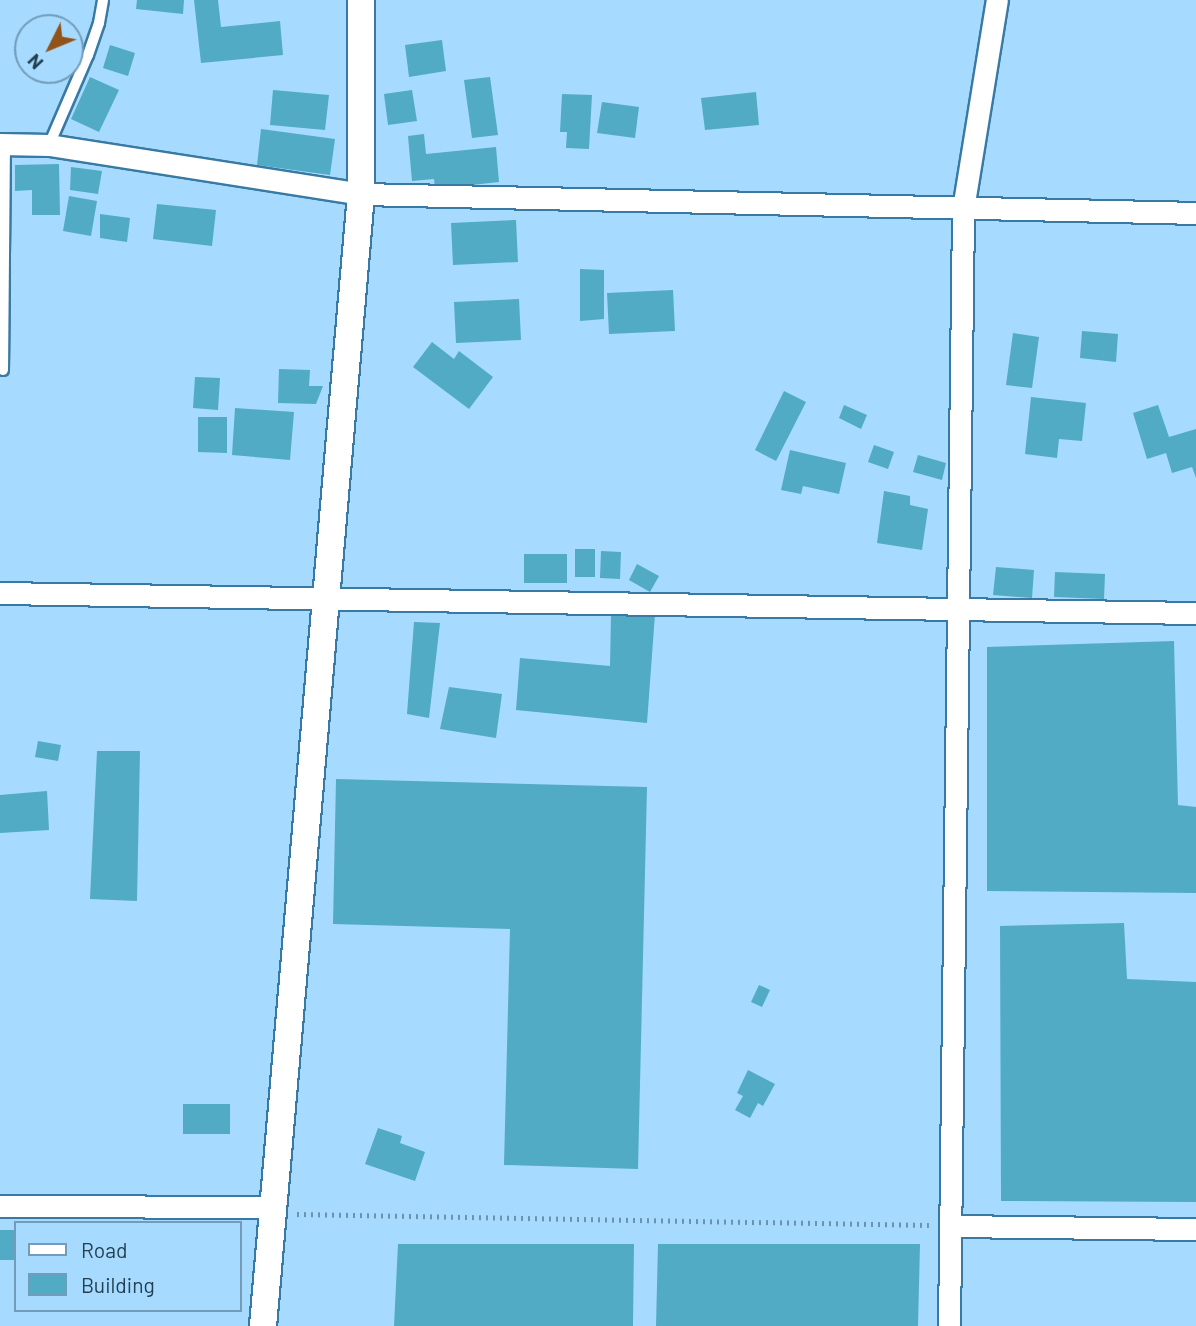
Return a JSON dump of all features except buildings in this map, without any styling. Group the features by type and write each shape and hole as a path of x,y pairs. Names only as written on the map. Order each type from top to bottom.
{"street":[{"path":"263,1326 361,194 361,0"},
{"path":"949,1326 964,209 998,0"},
{"path":"3,144 49,145 361,194 1196,213"},
{"path":"0,593 1196,613"},
{"path":"0,1206 272,1211"},
{"path":"950,1226 1196,1229"}],"lane":[{"path":"49,145 88,54 99,23 103,0"},
{"path":"3,144 3,370"}],"path":[{"path":"272,1211 950,1226"}]}
